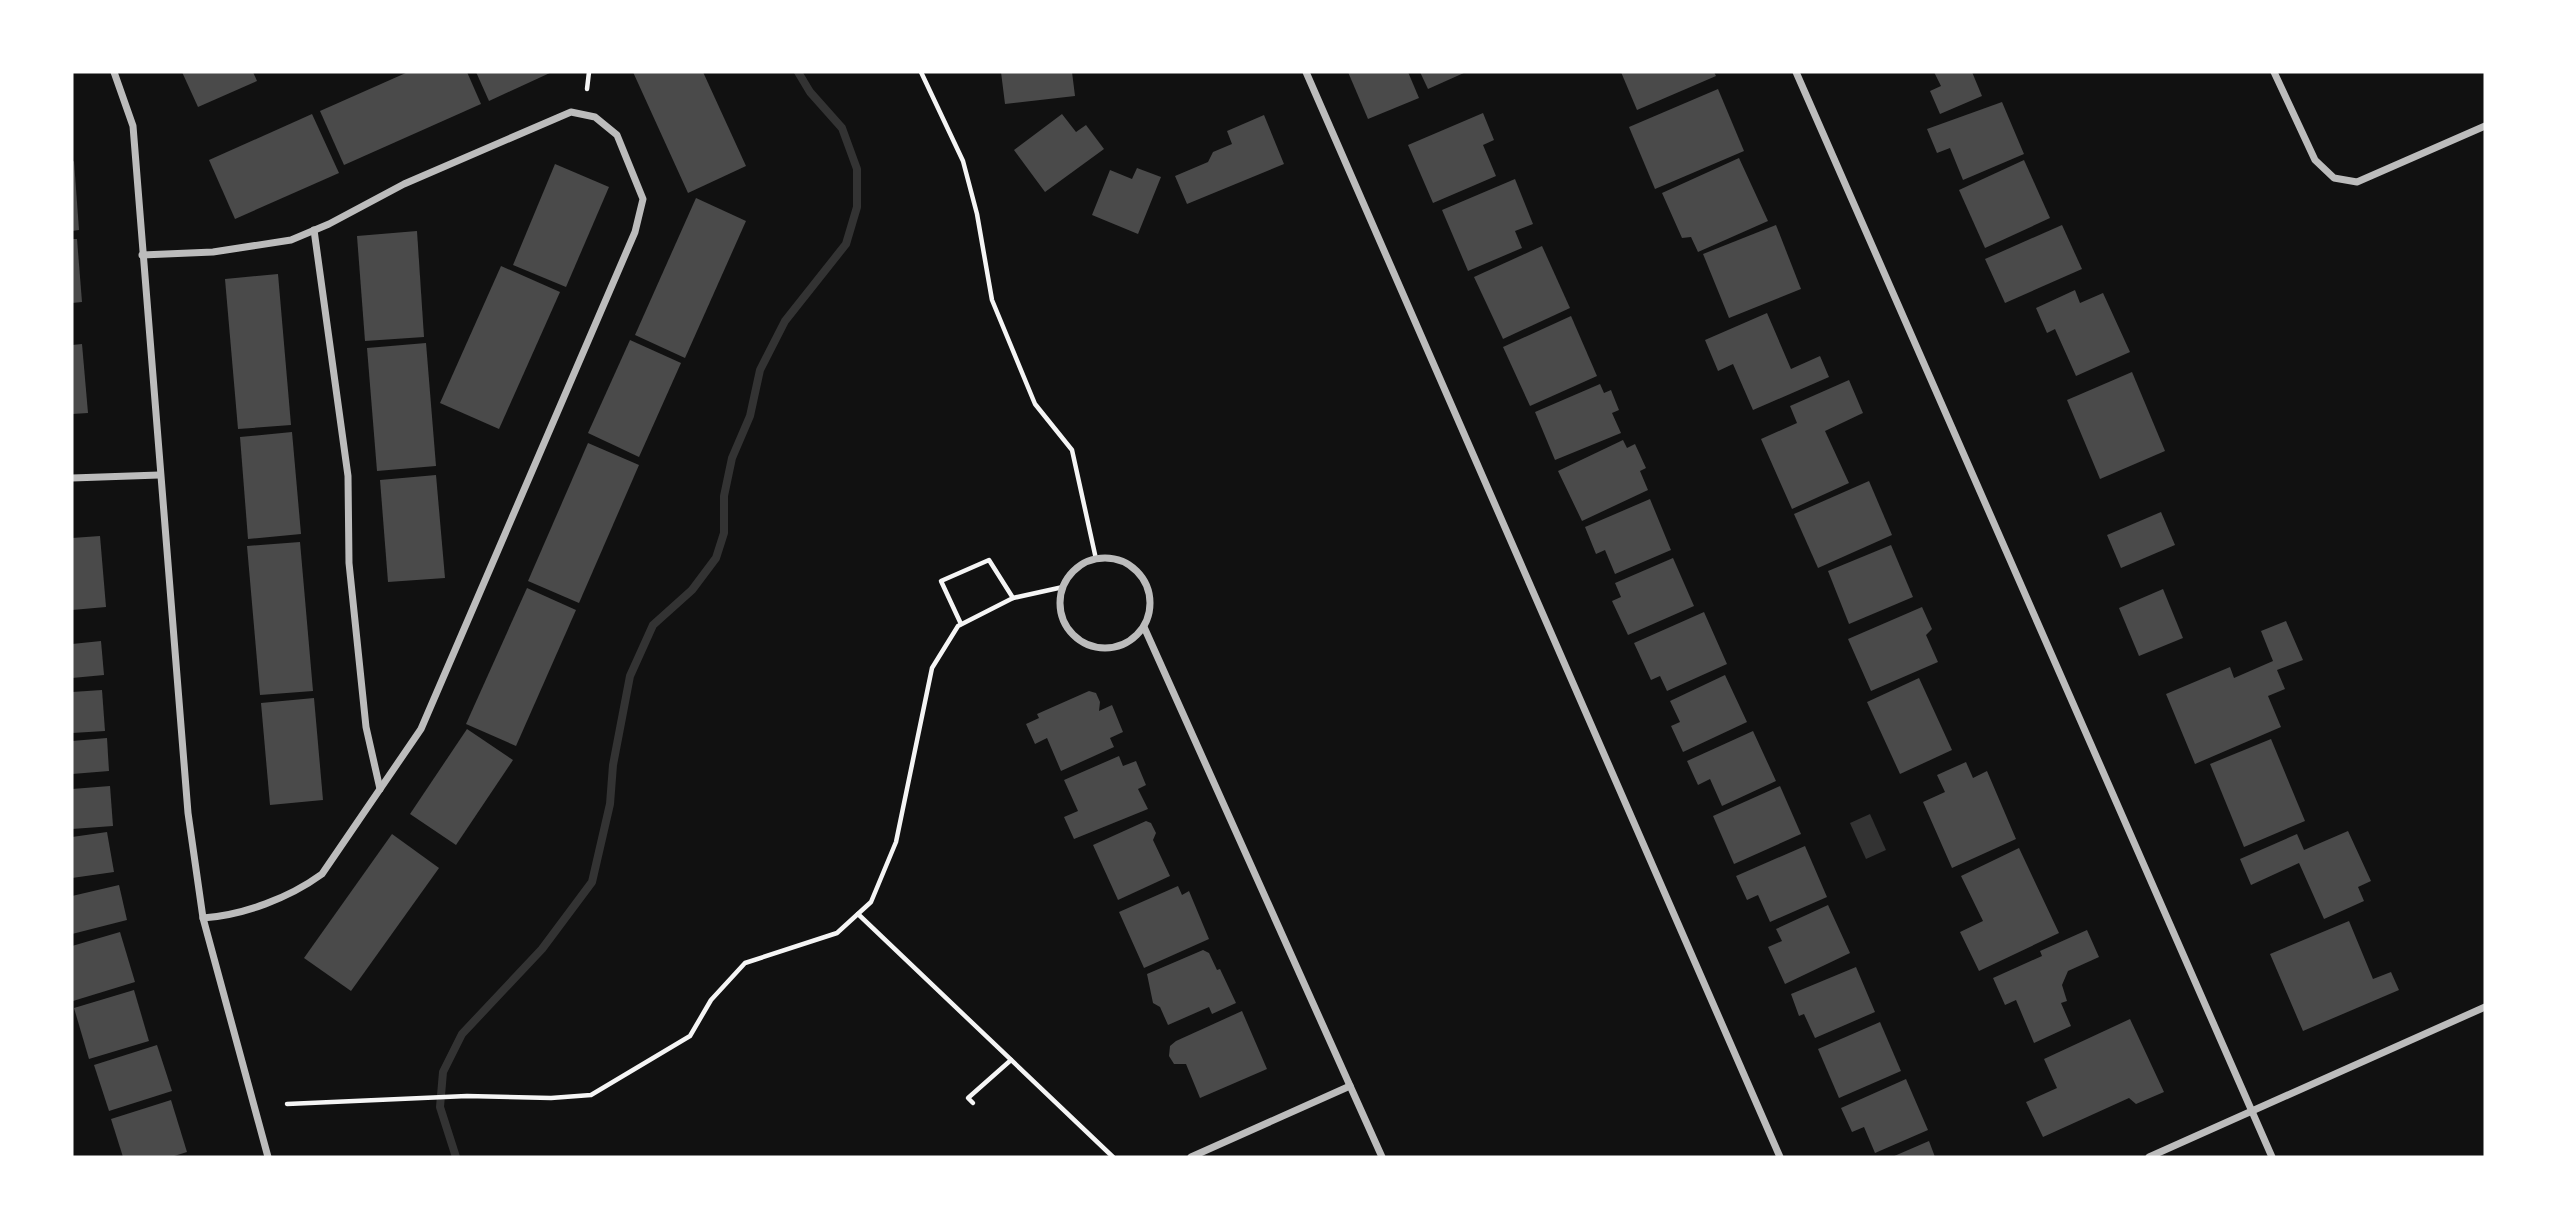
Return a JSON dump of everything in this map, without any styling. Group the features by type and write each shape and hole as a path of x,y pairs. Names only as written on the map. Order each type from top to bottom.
{"street":[{"path":"114,72 133,126 188,813 203,918 268,1157"},
{"path":"1306,72 1780,1157"},
{"path":"1796,72 2272,1157"},
{"path":"2274,72 2315,160 2334,178 2357,182 2485,126"},
{"path":"142,255 249,248 291,240 404,184 571,112 595,117 617,135 643,200 635,232 421,729 321,874 303,888 247,909 203,918"},
{"path":"314,230 348,476 348,563 366,727 380,789"},
{"path":"72,478 159,475"},
{"path":"1144,627 1124,644 1109,648 1094,647 1080,641 1062,617 1060,601 1063,587 1071,574 1082,564 1096,559 1124,562 1146,582 1150,597 1144,627 1382,1157"},
{"path":"2149,1157 2485,1007"},
{"path":"1191,1157 1350,1086"}],"path":[{"path":"587,89 589,72"},
{"path":"921,72 963,161 978,214 992,300 1035,404 1072,450 1096,559"},
{"path":"961,624 942,581 989,560 1013,598"},
{"path":"287,1104 467,1096 551,1098 592,1095 628,1076 691,1036 711,1000 745,963 838,933 871,902 896,842 932,668 961,624 1013,598 1063,587"},
{"path":"859,914 1113,1157"},
{"path":"973,1103 968,1098 1011,1060"}],"shaded area":[{"path":"1870,814 1886,850 1866,859 1850,823"}],"building":[{"path":"182,72 253,72 257,81 198,107"},
{"path":"408,72 467,72 481,104 344,165 320,111"},
{"path":"476,72 552,72 489,101"},
{"path":"633,72 703,72 746,166 688,193"},
{"path":"1001,72 1072,72 1075,96 1005,104"},
{"path":"1348,72 1408,72 1419,98 1368,119"},
{"path":"1420,72 1466,72 1428,89"},
{"path":"1621,72 1714,72 1716,76 1637,110"},
{"path":"1934,72 1972,72 1982,96 1940,114 1930,91 1941,86"},
{"path":"1718,89 1744,151 1655,189 1629,127"},
{"path":"2002,102 2024,154 1963,180 1950,148 1937,153 1927,129"},
{"path":"1483,113 1494,140 1483,145 1496,176 1433,203 1408,145"},
{"path":"312,114 339,173 235,219 209,160"},
{"path":"1062,114 1076,132 1086,125 1104,149 1045,192 1014,150"},
{"path":"1264,115 1284,164 1187,204 1175,176 1208,162 1213,152 1232,144 1227,131"},
{"path":"1739,158 1768,221 1698,252 1691,237 1682,238 1662,193"},
{"path":"2024,160 2050,218 1985,248 1959,190"},
{"path":"74,161 79,230 72,231 72,162"},
{"path":"555,164 609,187 566,287 513,265"},
{"path":"1137,168 1161,177 1138,234 1092,215 1110,170 1132,179"},
{"path":"1515,179 1533,224 1515,231 1522,248 1468,271 1442,210"},
{"path":"696,198 746,221 685,358 635,335"},
{"path":"1776,225 1801,289 1729,318 1703,254"},
{"path":"2062,225 2082,269 2005,303 1985,259"},
{"path":"417,231 424,337 365,341 357,236"},
{"path":"72,239 77,239 82,302 72,303"},
{"path":"1542,246 1570,308 1503,339 1474,277"},
{"path":"501,266 560,292 499,429 440,403"},
{"path":"278,274 291,425 238,429 225,279"},
{"path":"2075,290 2080,303 2103,293 2130,352 2076,376 2055,329 2047,333 2036,308"},
{"path":"1767,313 1791,369 1820,356 1829,377 1753,410 1733,364 1718,371 1705,340"},
{"path":"1571,316 1597,376 1530,406 1503,347"},
{"path":"630,340 681,363 639,457 588,433"},
{"path":"426,343 436,466 377,471 367,348"},
{"path":"82,344 88,413 72,414 72,345"},
{"path":"2132,372 2165,451 2100,479 2067,400"},
{"path":"1849,380 1863,413 1825,431 1849,483 1792,509 1761,439 1797,423 1790,406"},
{"path":"1600,384 1604,393 1611,390 1619,410 1612,413 1621,433 1555,460 1535,412"},
{"path":"292,432 301,534 248,539 240,437"},
{"path":"1623,440 1627,448 1635,444 1646,468 1640,471 1648,490 1582,521 1558,471"},
{"path":"588,443 639,465 579,603 528,581"},
{"path":"436,475 445,578 388,582 380,480"},
{"path":"1869,481 1892,535 1818,568 1794,514"},
{"path":"1650,499 1671,550 1615,574 1605,550 1596,554 1585,527"},
{"path":"2161,512 2175,545 2121,568 2107,535"},
{"path":"100,536 106,607 72,610 72,538"},
{"path":"300,542 313,691 260,695 247,546"},
{"path":"1891,545 1913,597 1849,624 1828,571"},
{"path":"1673,558 1694,606 1628,635 1612,601 1621,597 1615,583"},
{"path":"527,588 576,610 516,746 466,724"},
{"path":"2163,589 2183,638 2139,656 2119,608"},
{"path":"1922,607 1932,629 1926,635 1938,662 1871,691 1848,639"},
{"path":"1704,612 1727,664 1667,691 1660,676 1651,680 1634,643"},
{"path":"2286,621 2303,660 2277,670 2285,689 2268,696 2281,727 2195,764 2166,694 2230,667 2234,678 2273,661 2261,631"},
{"path":"101,641 104,675 72,678 72,644"},
{"path":"1725,675 1747,722 1683,752 1671,726 1680,722 1670,701"},
{"path":"1919,678 1952,750 1900,774 1867,702"},
{"path":"102,690 105,731 72,733 72,692"},
{"path":"1089,691 1096,693 1100,702 1099,711 1112,705 1123,732 1110,738 1114,747 1061,771 1047,738 1035,744 1026,724 1039,718 1037,714"},
{"path":"314,698 323,800 270,805 261,703"},
{"path":"467,729 513,760 456,845 410,814"},
{"path":"1753,731 1776,781 1722,806 1710,779 1698,785 1687,761"},
{"path":"107,738 109,771 72,774 72,741"},
{"path":"2271,739 2305,821 2244,847 2210,764"},
{"path":"1119,756 1123,766 1136,761 1146,785 1138,789 1148,809 1074,839 1064,817 1078,811 1064,780"},
{"path":"1966,762 1973,778 1987,771 2016,839 1952,868 1923,802 1945,792 1937,775"},
{"path":"110,786 113,826 72,829 72,789"},
{"path":"1780,786 1801,834 1734,864 1713,816"},
{"path":"1146,821 1151,823 1156,833 1153,840 1170,876 1118,900 1093,845"},
{"path":"2348,831 2371,881 2358,887 2364,901 2324,919 2299,863 2251,885 2240,859 2297,834 2304,850"},
{"path":"107,832 114,872 72,878 72,837"},
{"path":"392,834 439,868 351,991 304,958"},
{"path":"1805,846 1827,897 1770,922 1758,895 1747,900 1736,876"},
{"path":"2019,848 2059,933 1979,971 1960,932 1983,921 1961,876"},
{"path":"119,885 127,920 72,934 72,896"},
{"path":"1178,886 1182,895 1189,891 1209,939 1144,968 1119,912"},
{"path":"1828,905 1850,953 1785,984 1768,947 1782,941 1776,929"},
{"path":"2349,921 2373,979 2391,972 2399,990 2303,1031 2270,954"},
{"path":"2087,930 2099,957 2068,971 2062,985 2067,1001 2061,1003 2071,1026 2034,1043 2016,1000 2005,1005 1993,978 2042,956 2040,951"},
{"path":"120,932 135,982 73,1001 72,946"},
{"path":"1203,950 1209,953 1217,970 1220,969 1236,1003 1212,1014 1209,1007 1168,1025 1160,1007 1153,1003 1147,974"},
{"path":"1856,967 1875,1012 1815,1038 1804,1014 1799,1016 1791,994"},
{"path":"134,990 149,1041 89,1059 74,1008"},
{"path":"1242,1011 1267,1069 1200,1098 1186,1064 1174,1064 1169,1056 1170,1046"},
{"path":"2130,1019 2164,1092 2136,1104 2129,1098 2043,1137 2026,1102 2057,1088 2044,1059"},
{"path":"1880,1022 1901,1071 1839,1098 1818,1049"},
{"path":"157,1045 172,1091 109,1111 94,1065"},
{"path":"1906,1079 1928,1130 1875,1153 1864,1127 1852,1132 1841,1108"},
{"path":"171,1100 187,1152 171,1157 123,1157 111,1119"},
{"path":"1929,1141 1935,1157 1892,1157"}],"waterway":[{"path":"456,1157 440,1107 443,1072 462,1034 542,949 592,882 610,804 613,765 630,676 653,625 692,590 716,558 724,533 724,496 732,458 750,416 760,370 785,321 846,244 857,207 857,169 842,128 810,92 798,72"}]}
